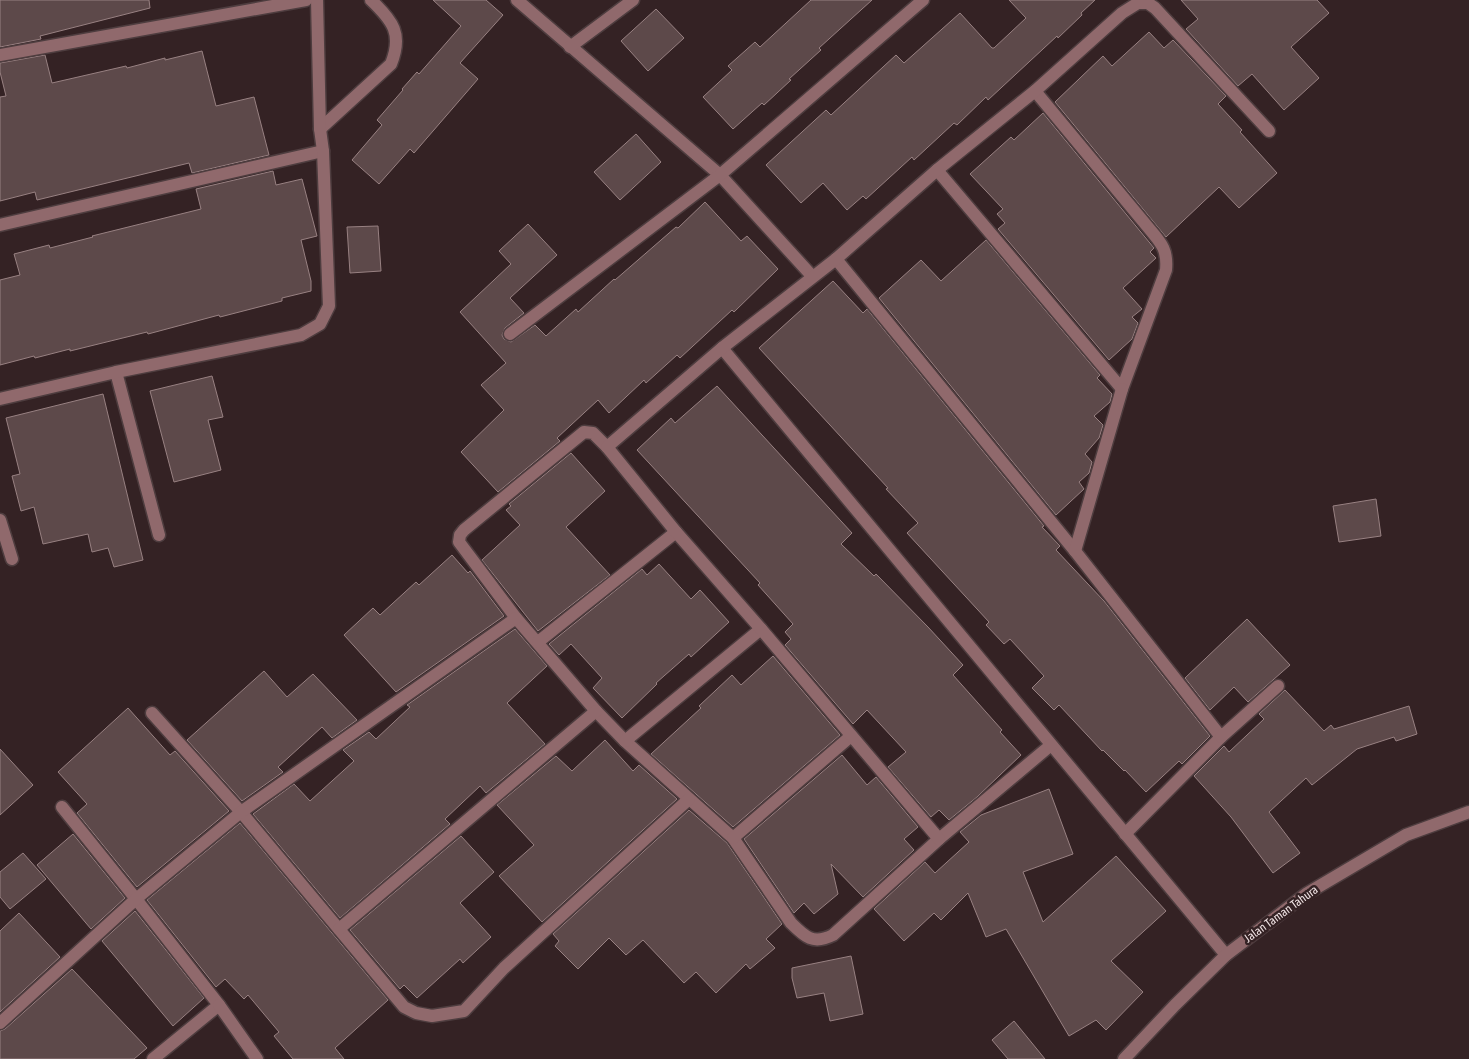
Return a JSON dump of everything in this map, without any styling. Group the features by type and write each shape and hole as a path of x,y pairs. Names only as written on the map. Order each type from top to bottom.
{"street":[{"path":"0,55 306,0"},
{"path":"0,399 116,372 300,335 320,324 329,306 323,151 320,129 317,0"},
{"path":"320,129 390,64 396,51 396,30 386,14 371,0"},
{"path":"517,0 720,174 812,276"},
{"path":"570,47 634,0"},
{"path":"510,334 720,174 923,0"},
{"path":"607,447 722,348 836,259 937,170 1035,91 1122,13 1138,3 1148,3 1155,8 1269,131"},
{"path":"1035,91 1164,247 1167,258 1166,270 1122,389 1076,551"},
{"path":"0,225 323,151"},
{"path":"937,170 1122,389"},
{"path":"836,259 1076,551 1221,737"},
{"path":"722,348 1226,955"},
{"path":"116,372 158,535"},
{"path":"939,839 676,532 607,447 593,433 584,432 464,530 460,536 459,542 516,618 596,711 625,741 733,838 790,923 814,940 823,940 833,934 939,839 1052,745"},
{"path":"0,520 12,559"},
{"path":"538,642 676,532"},
{"path":"0,1023 136,899 241,812 516,618"},
{"path":"625,741 761,629"},
{"path":"1125,834 1221,737 1278,686"},
{"path":"340,929 596,711"},
{"path":"152,713 241,812 404,1006 416,1013 432,1016 464,1011 511,962 689,799"},
{"path":"733,838 851,736"},
{"path":"62,807 219,1005 257,1059"},
{"name":"Jalan Taman Tahura","path":"1131,1056 1226,955 1306,894 1406,835 1469,812"},
{"path":"153,1059 219,1005"}],"building":[{"path":"0,0 149,0 150,8 40,36 41,39 0,47"},
{"path":"433,0 486,0 503,15 460,63 478,79 414,153 410,149 379,184 352,160 382,125 377,120 402,89 417,72 419,74 461,26"},
{"path":"811,0 872,0 819,48 821,50 789,79 791,80 764,105 762,103 733,129 703,97 732,70 728,66 755,42 760,47"},
{"path":"1009,0 1095,0 1058,38 1057,36 988,100 986,97 957,125 954,123 914,160 912,157 866,199 863,196 847,210 823,183 801,203 766,165 826,110 831,115 896,55 904,63 960,13 994,48 1026,18"},
{"path":"1181,0 1317,0 1329,13 1291,47 1319,78 1284,110 1252,74 1238,86 1186,29 1198,19"},
{"path":"656,9 684,38 648,71 621,41"},
{"path":"1149,32 1164,48 1173,40 1226,96 1218,104 1277,173 1239,208 1219,187 1166,237 1055,102 1103,56 1112,66"},
{"path":"202,51 216,106 254,97 269,155 192,173 189,163 37,200 35,192 0,201 0,97 6,96 0,72 0,63 45,55 52,83"},
{"path":"1043,113 1154,248 1150,252 1156,258 1123,288 1142,309 1132,317 1138,323 1132,339 1109,360 998,229 1005,223 997,214 1003,209 970,174 1011,137 1014,140"},
{"path":"636,134 661,162 620,200 594,172"},
{"path":"273,171 276,185 302,179 317,236 301,240 311,281 311,291 282,298 282,301 220,317 219,315 148,334 147,332 70,351 70,349 35,358 34,356 0,365 0,280 20,275 14,254 49,245 50,248 201,209 196,189"},
{"path":"705,202 741,241 747,236 778,269 734,312 732,310 680,358 677,355 646,383 644,380 609,413 598,400 557,438 560,441 498,492 461,452 504,410 481,385 506,363 460,312 511,264 499,251 528,224 557,255 510,298 524,313 505,328 502,335 504,339 511,342 535,325 546,336 576,309 578,312 676,227 678,228"},
{"path":"378,226 381,271 350,273 347,227"},
{"path":"986,240 1100,375 1097,378 1112,394 1110,402 1094,416 1103,425 1099,438 1085,454 1092,462 1089,473 1079,482 1084,489 1056,515 879,298 921,260 941,281"},
{"path":"833,281 863,313 867,309 1044,526 1042,527 1060,546 1056,550 1104,601 1210,736 1182,764 1179,761 1146,792 1125,770 1102,751 1059,705 1054,710 1032,688 1044,676 1010,639 1004,644 986,625 989,622 907,533 918,523 759,348"},
{"path":"212,376 223,417 208,420 221,470 174,482 150,391"},
{"path":"717,386 852,533 841,544 874,576 876,574 963,665 953,675 1002,730 1000,732 1021,755 977,797 949,820 939,810 931,817 888,767 906,752 867,710 853,724 785,645 791,639 785,632 793,624 758,585 760,583 637,450 671,418 675,423"},
{"path":"103,394 143,560 114,567 108,548 92,552 88,534 43,544 34,507 21,511 12,476 20,474 6,418"},
{"path":"571,453 605,491 566,527 610,575 538,631 482,560 520,525 506,510 511,506 509,504"},
{"path":"1376,499 1381,536 1339,542 1333,506"},
{"path":"452,555 468,573 470,571 504,616 396,692 344,635 373,608 380,615 416,582 419,585"},
{"path":"659,564 691,599 700,590 729,622 691,657 689,654 656,683 622,718 593,688 602,678 571,644 559,655 549,644 642,569 647,575"},
{"path":"1247,619 1290,665 1248,702 1234,687 1210,710 1185,678"},
{"path":"515,629 547,666 507,703 545,744 486,793 480,786 445,819 450,824 340,918 253,814 294,784 310,801 354,761 343,750 369,732 376,739 410,707 407,705"},
{"path":"773,656 840,735 733,827 651,754 701,708 699,706 732,675 741,685"},
{"path":"264,671 287,697 313,674 357,720 332,738 322,727 278,767 283,772 242,801 187,740"},
{"path":"1285,690 1324,731 1331,725 1334,729 1409,706 1417,734 1396,741 1394,737 1357,749 1312,785 1306,778 1269,812 1300,853 1273,873 1231,817 1194,776 1224,746 1229,752 1264,719 1259,714"},
{"path":"128,708 170,755 175,751 229,811 137,887 77,813 87,804 58,772"},
{"path":"605,740 633,771 639,765 677,799 542,922 499,876 534,845 497,805 556,756 572,771"},
{"path":"0,749 33,785 0,815"},
{"path":"842,755 867,785 876,777 918,827 904,839 914,850 863,897 831,864 838,894 814,914 804,903 794,913 744,839"},
{"path":"1049,789 1073,854 1023,872 1043,922 1116,856 1166,911 1111,961 1143,992 1106,1030 1096,1020 1069,1036 1006,929 986,937 968,893 941,920 934,913 904,941 874,909 925,862 935,873 969,842 960,832 981,815"},
{"path":"689,810 727,843 782,924 766,939 775,948 750,969 746,964 716,993 696,972 684,983 643,940 626,955 609,938 578,969 555,946 559,941 553,934"},
{"path":"240,823 388,1000 335,1048 344,1059 293,1059 274,1036 279,1032 248,995 244,999 225,979 216,987 147,900"},
{"path":"73,834 125,898 91,929 37,865"},
{"path":"461,836 494,872 460,903 491,937 463,963 460,959 417,998 404,985 400,989 350,930"},
{"path":"23,853 46,879 10,909 0,897 0,872"},
{"path":"135,911 204,998 173,1026 102,941"},
{"path":"19,913 60,957 0,1012 0,931"},
{"path":"851,956 863,1014 830,1021 824,993 797,998 792,978 792,968"},
{"path":"72,969 147,1048 134,1059 0,1059 0,1031 5,1029"},
{"path":"1014,1021 1045,1059 1008,1059 992,1040"}]}
